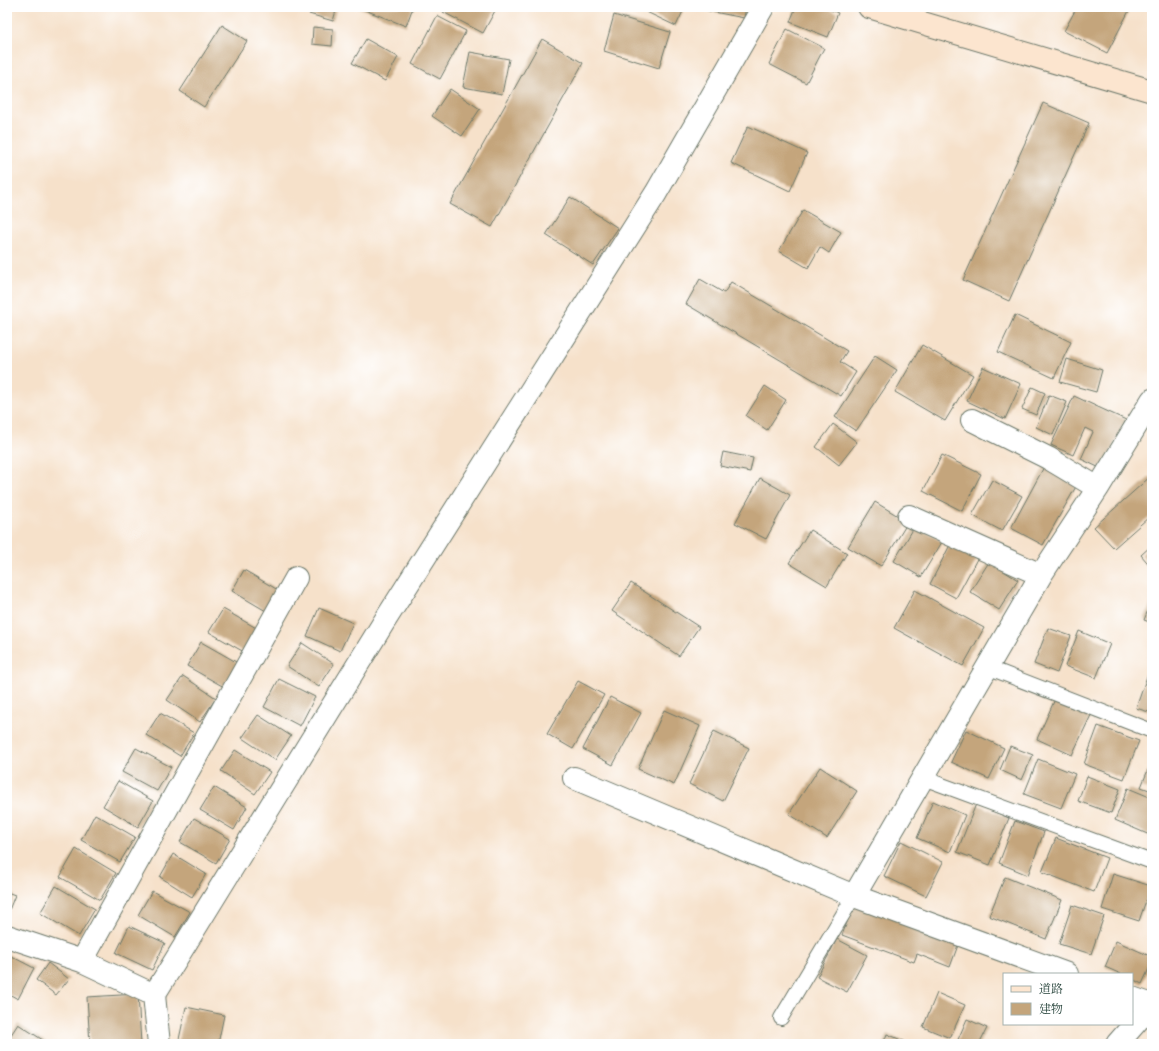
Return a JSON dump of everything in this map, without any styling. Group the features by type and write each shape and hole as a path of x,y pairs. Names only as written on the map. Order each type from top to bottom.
{"street":[{"path":"159,1044 154,995 384,622 656,194 763,7"},
{"path":"869,7 903,12 1152,91"},
{"path":"854,896 1041,576 1098,488 1152,400"},
{"path":"972,420 1048,458 1098,488"},
{"path":"909,516 1041,576"},
{"path":"82,961 296,578"},
{"path":"574,778 854,896 1064,973"},
{"path":"7,936 82,961 154,995"},
{"path":"1133,998 1152,1005"},
{"path":"1116,1044 1139,1019 1152,1010"}],"lane":[{"path":"987,667 1152,731"},
{"path":"923,778 1152,862"},
{"path":"781,1018 854,896"}],"building":[{"path":"311,7 337,7 333,21 309,14"},
{"path":"357,7 413,7 406,26"},
{"path":"445,7 497,7 483,33 443,12"},
{"path":"636,7 685,7 676,26"},
{"path":"704,7 746,7 744,18 704,10"},
{"path":"796,7 823,7 838,13 828,37 790,22"},
{"path":"1077,7 1131,7 1107,53 1064,31"},
{"path":"614,15 670,32 659,68 604,51"},
{"path":"437,16 466,31 440,79 412,64"},
{"path":"222,25 247,41 204,107 180,91"},
{"path":"313,27 333,29 332,46 312,44"},
{"path":"787,29 824,48 806,83 769,64"},
{"path":"366,39 398,57 385,81 352,63"},
{"path":"542,39 583,63 492,227 450,204"},
{"path":"470,52 509,59 502,94 463,87"},
{"path":"450,89 480,109 462,136 432,116"},
{"path":"1043,103 1089,123 1009,301 963,280"},
{"path":"748,126 807,153 790,191 731,163"},
{"path":"570,197 618,228 593,265 546,235"},
{"path":"803,210 841,232 829,253 820,247 808,268 779,251"},
{"path":"700,279 724,293 731,282 847,351 840,362 856,372 841,396 686,304"},
{"path":"1015,315 1071,342 1054,378 998,352"},
{"path":"922,345 973,375 945,421 895,392"},
{"path":"875,356 897,370 856,431 835,417"},
{"path":"1067,359 1102,370 1096,392 1060,382"},
{"path":"983,367 1021,384 1005,419 967,401"},
{"path":"765,386 786,400 767,430 746,416"},
{"path":"1032,387 1045,393 1036,415 1022,409"},
{"path":"1049,395 1067,402 1053,435 1036,427"},
{"path":"1074,396 1126,420 1102,469 1081,459 1093,432 1085,428 1073,455 1051,445"},
{"path":"833,424 857,442 839,465 816,447"},
{"path":"723,452 753,458 750,472 720,466"},
{"path":"942,455 981,474 962,511 923,491"},
{"path":"1045,465 1078,483 1043,545 1011,528"},
{"path":"1152,475 1152,520 1149,517 1114,548 1094,527"},
{"path":"760,478 790,495 766,539 735,523"},
{"path":"992,480 1022,496 1002,531 972,515"},
{"path":"875,502 908,522 881,566 848,547"},
{"path":"915,526 942,542 921,577 894,561"},
{"path":"810,530 847,553 827,586 789,563"},
{"path":"950,545 977,559 956,598 930,584"},
{"path":"1152,545 1152,568 1141,555"},
{"path":"989,562 1018,580 999,610 970,592"},
{"path":"244,570 278,590 266,611 232,591"},
{"path":"631,583 699,627 679,656 612,611"},
{"path":"915,590 984,628 963,666 894,628"},
{"path":"1152,600 1152,623 1144,620"},
{"path":"319,608 353,623 340,651 307,636"},
{"path":"223,609 258,629 244,652 209,632"},
{"path":"1048,628 1071,636 1057,673 1034,664"},
{"path":"1079,631 1110,644 1096,678 1065,666"},
{"path":"201,642 238,663 224,687 187,666"},
{"path":"302,643 334,664 319,687 287,666"},
{"path":"1152,662 1152,713 1136,708"},
{"path":"183,676 216,698 200,722 167,700"},
{"path":"279,679 315,697 300,726 264,707"},
{"path":"578,681 604,695 573,749 547,734"},
{"path":"610,697 641,713 613,765 583,749"},
{"path":"1056,697 1092,713 1072,755 1037,739"},
{"path":"664,710 700,726 674,785 638,769"},
{"path":"160,713 194,733 180,756 146,735"},
{"path":"258,715 291,736 275,760 242,738"},
{"path":"1098,726 1139,741 1124,779 1084,764"},
{"path":"966,730 1004,748 989,779 951,762"},
{"path":"714,731 749,748 723,801 689,784"},
{"path":"1010,746 1033,755 1022,780 1000,770"},
{"path":"136,748 171,767 157,791 122,772"},
{"path":"235,750 270,772 255,794 221,771"},
{"path":"1038,759 1075,774 1061,808 1024,794"},
{"path":"820,767 857,791 827,838 789,814"},
{"path":"1148,770 1152,772 1152,791 1141,787"},
{"path":"1087,776 1120,789 1111,813 1078,801"},
{"path":"118,781 153,801 138,827 103,806"},
{"path":"214,787 247,807 234,830 200,810"},
{"path":"1128,788 1152,798 1152,836 1115,820"},
{"path":"933,801 965,815 950,852 917,838"},
{"path":"976,804 1009,818 990,865 957,852"},
{"path":"95,814 135,837 120,862 81,840"},
{"path":"194,818 230,839 216,863 180,842"},
{"path":"1015,821 1044,832 1028,875 999,863"},
{"path":"1056,838 1107,858 1094,892 1042,872"},
{"path":"901,841 943,862 926,896 884,876"},
{"path":"76,849 116,873 100,900 60,877"},
{"path":"173,854 206,874 192,897 160,877"},
{"path":"1113,874 1151,886 1139,921 1102,909"},
{"path":"1005,877 1062,900 1046,939 989,916"},
{"path":"56,886 95,909 79,936 40,913"},
{"path":"152,891 190,912 175,937 138,915"},
{"path":"7,892 15,895 7,915"},
{"path":"857,897 961,937 950,967 917,954 914,962 842,935"},
{"path":"1072,905 1104,916 1091,954 1059,944"},
{"path":"129,926 165,943 152,970 116,953"},
{"path":"837,939 867,955 847,992 817,977"},
{"path":"1116,941 1152,957 1152,962 1142,984 1133,980 1133,973 1119,973 1105,967"},
{"path":"7,954 34,968 18,999 7,993"},
{"path":"48,963 69,979 56,995 36,980"},
{"path":"937,993 965,1005 950,1038 923,1027"},
{"path":"138,994 141,1044 90,1044 87,997"},
{"path":"186,1007 224,1015 218,1044 178,1044"},
{"path":"967,1019 987,1028 979,1044 956,1044"},
{"path":"18,1024 46,1042 45,1044 7,1044 7,1041"},
{"path":"887,1034 911,1044 883,1044"}]}
